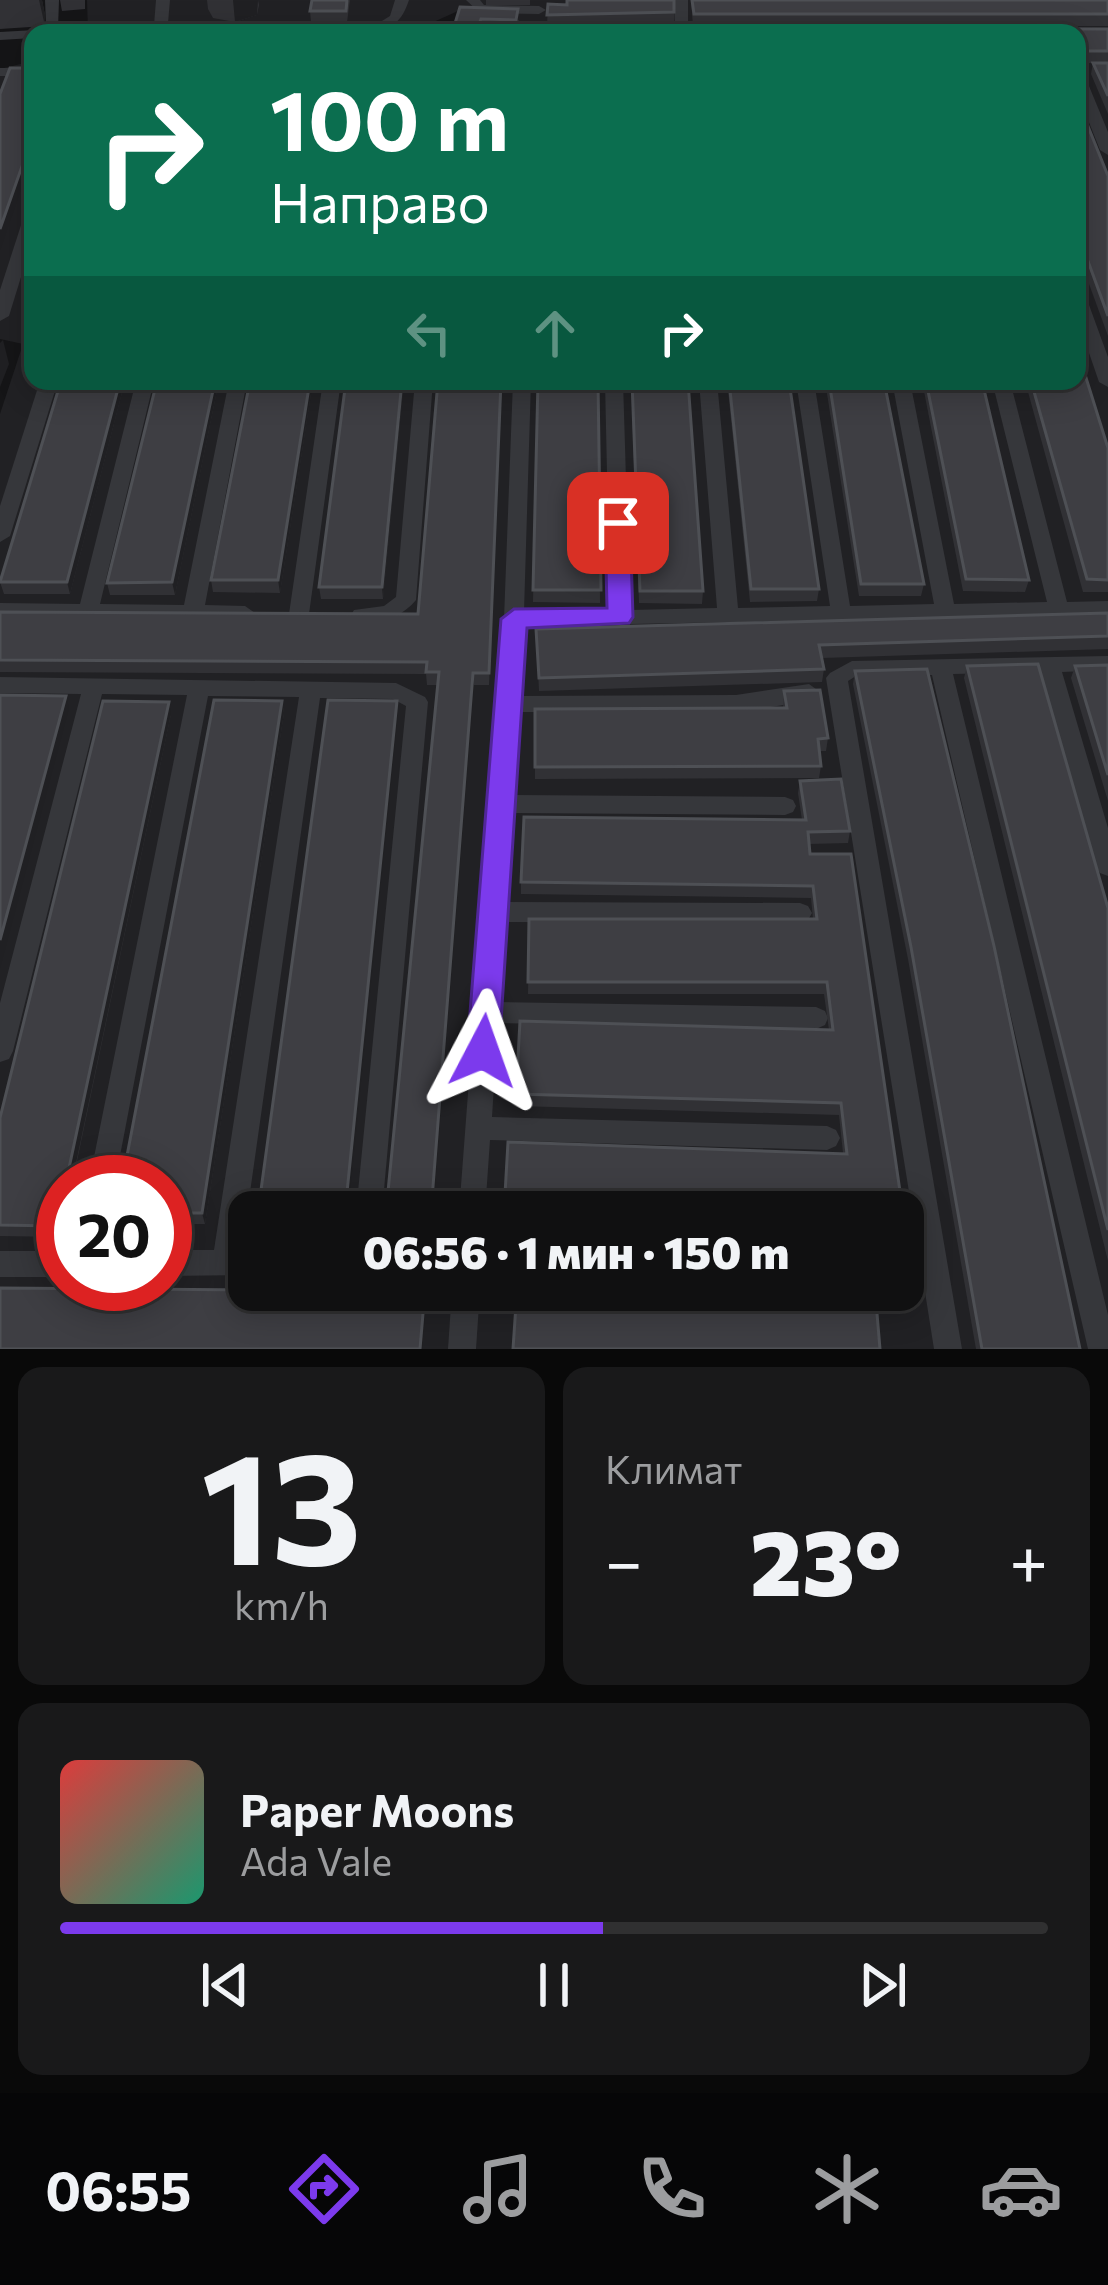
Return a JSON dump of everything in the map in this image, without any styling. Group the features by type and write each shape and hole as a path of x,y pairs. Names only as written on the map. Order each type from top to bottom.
{"lane":[{"path":"386,24 402,0"},
{"path":"473,0 480,9 541,5"},
{"path":"1086,83 1108,150"},
{"path":"0,316 24,241"},
{"path":"1086,320 1108,382"},
{"path":"0,536 46,390"},
{"path":"88,612 143,390"},
{"path":"193,613 236,390"},
{"path":"319,614 331,390"},
{"path":"0,610 389,613 406,600 423,390"},
{"path":"473,1191 514,619 522,390"},
{"path":"614,390 620,617"},
{"path":"708,390 728,615"},
{"path":"807,390 841,613"},
{"path":"903,390 945,610"},
{"path":"1003,390 1059,608"},
{"path":"514,619 1108,608"},
{"path":"948,1349 887,963 836,686 841,672 853,669 1108,663"},
{"path":"1049,664 1108,868"},
{"path":"941,667 1102,1349"},
{"path":"0,686 396,691 417,702 420,713 371,1191"},
{"path":"0,1051 93,687"},
{"path":"107,1155 199,688"},
{"path":"246,1191 311,689"},
{"path":"508,704 736,704 809,692"},
{"path":"501,804 785,806"},
{"path":"493,912 800,914"},
{"path":"486,1012 816,1018"},
{"path":"477,1128 827,1138"},
{"path":"192,1263 228,1262"},
{"path":"0,1264 36,1264"},
{"path":"924,1279 937,1280"},
{"path":"462,1349 465,1311"}],"shaded area":[{"path":"87,0 1108,0 1108,1349 0,1349 0,414 23,344 0,339 0,69 24,63 24,390 1086,390 1086,24 455,24 458,11 429,24 88,24"}],"building":[{"path":"312,0 347,0 346,11 310,11"},
{"path":"567,0 674,0 674,12 547,15 548,4 567,5"},
{"path":"692,0 1108,0 1108,14 694,14"},
{"path":"460,7 518,9 516,20 455,24"},
{"path":"1086,29 1108,29 1108,51 1086,51"},
{"path":"1093,63 1108,63 1108,96"},
{"path":"10,68 24,68 24,161 0,229 0,94"},
{"path":"1086,121 1108,176 1108,316 1086,256"},
{"path":"1086,378 1108,448 1108,580 1087,579 1034,390 1086,390"},
{"path":"58,390 118,390 67,582 0,582"},
{"path":"155,390 213,390 172,582 107,583"},
{"path":"248,390 309,390 278,580 211,580"},
{"path":"345,390 401,390 382,587 319,587"},
{"path":"437,390 501,390 489,673 473,673 433,1191 388,1191 439,672 426,672 427,662 0,660 0,612 418,614"},
{"path":"538,390 598,390 601,590 533,590"},
{"path":"632,390 689,390 703,591 640,591"},
{"path":"730,390 790,390 819,589 751,589"},
{"path":"830,390 886,390 924,584 861,584"},
{"path":"928,390 984,390 1029,580 966,579"},
{"path":"1108,613 1108,636 819,645 824,669 539,678 536,629"},
{"path":"1038,664 1108,908 1108,1230 967,666"},
{"path":"1108,665 1108,775 1075,666"},
{"path":"927,669 994,946 1080,1349 982,1349 911,947 855,671"},
{"path":"820,690 828,738 818,739 821,766 535,767 535,709 787,708 784,691"},
{"path":"0,695 66,696 0,940"},
{"path":"214,700 282,701 202,1213 192,1213 192,1155 127,1155"},
{"path":"328,700 397,701 347,1191 261,1191"},
{"path":"103,701 169,702 72,1155 36,1155 36,1226 0,1225 0,1118"},
{"path":"841,779 850,831 808,832 810,854 851,854 900,1191 505,1191 508,1142 847,1154 841,1103 516,1094 520,1021 833,1030 827,982 528,982 529,919 817,919 813,886 521,882 524,817 806,820 800,781"},
{"path":"0,1288 36,1288 36,1311 192,1311 192,1290 228,1290 228,1311 423,1311 420,1349 0,1349"},
{"path":"516,1311 877,1311 880,1349 513,1349"}],"route":[{"path":"483,1051 514,619 620,617 618,523"}]}
